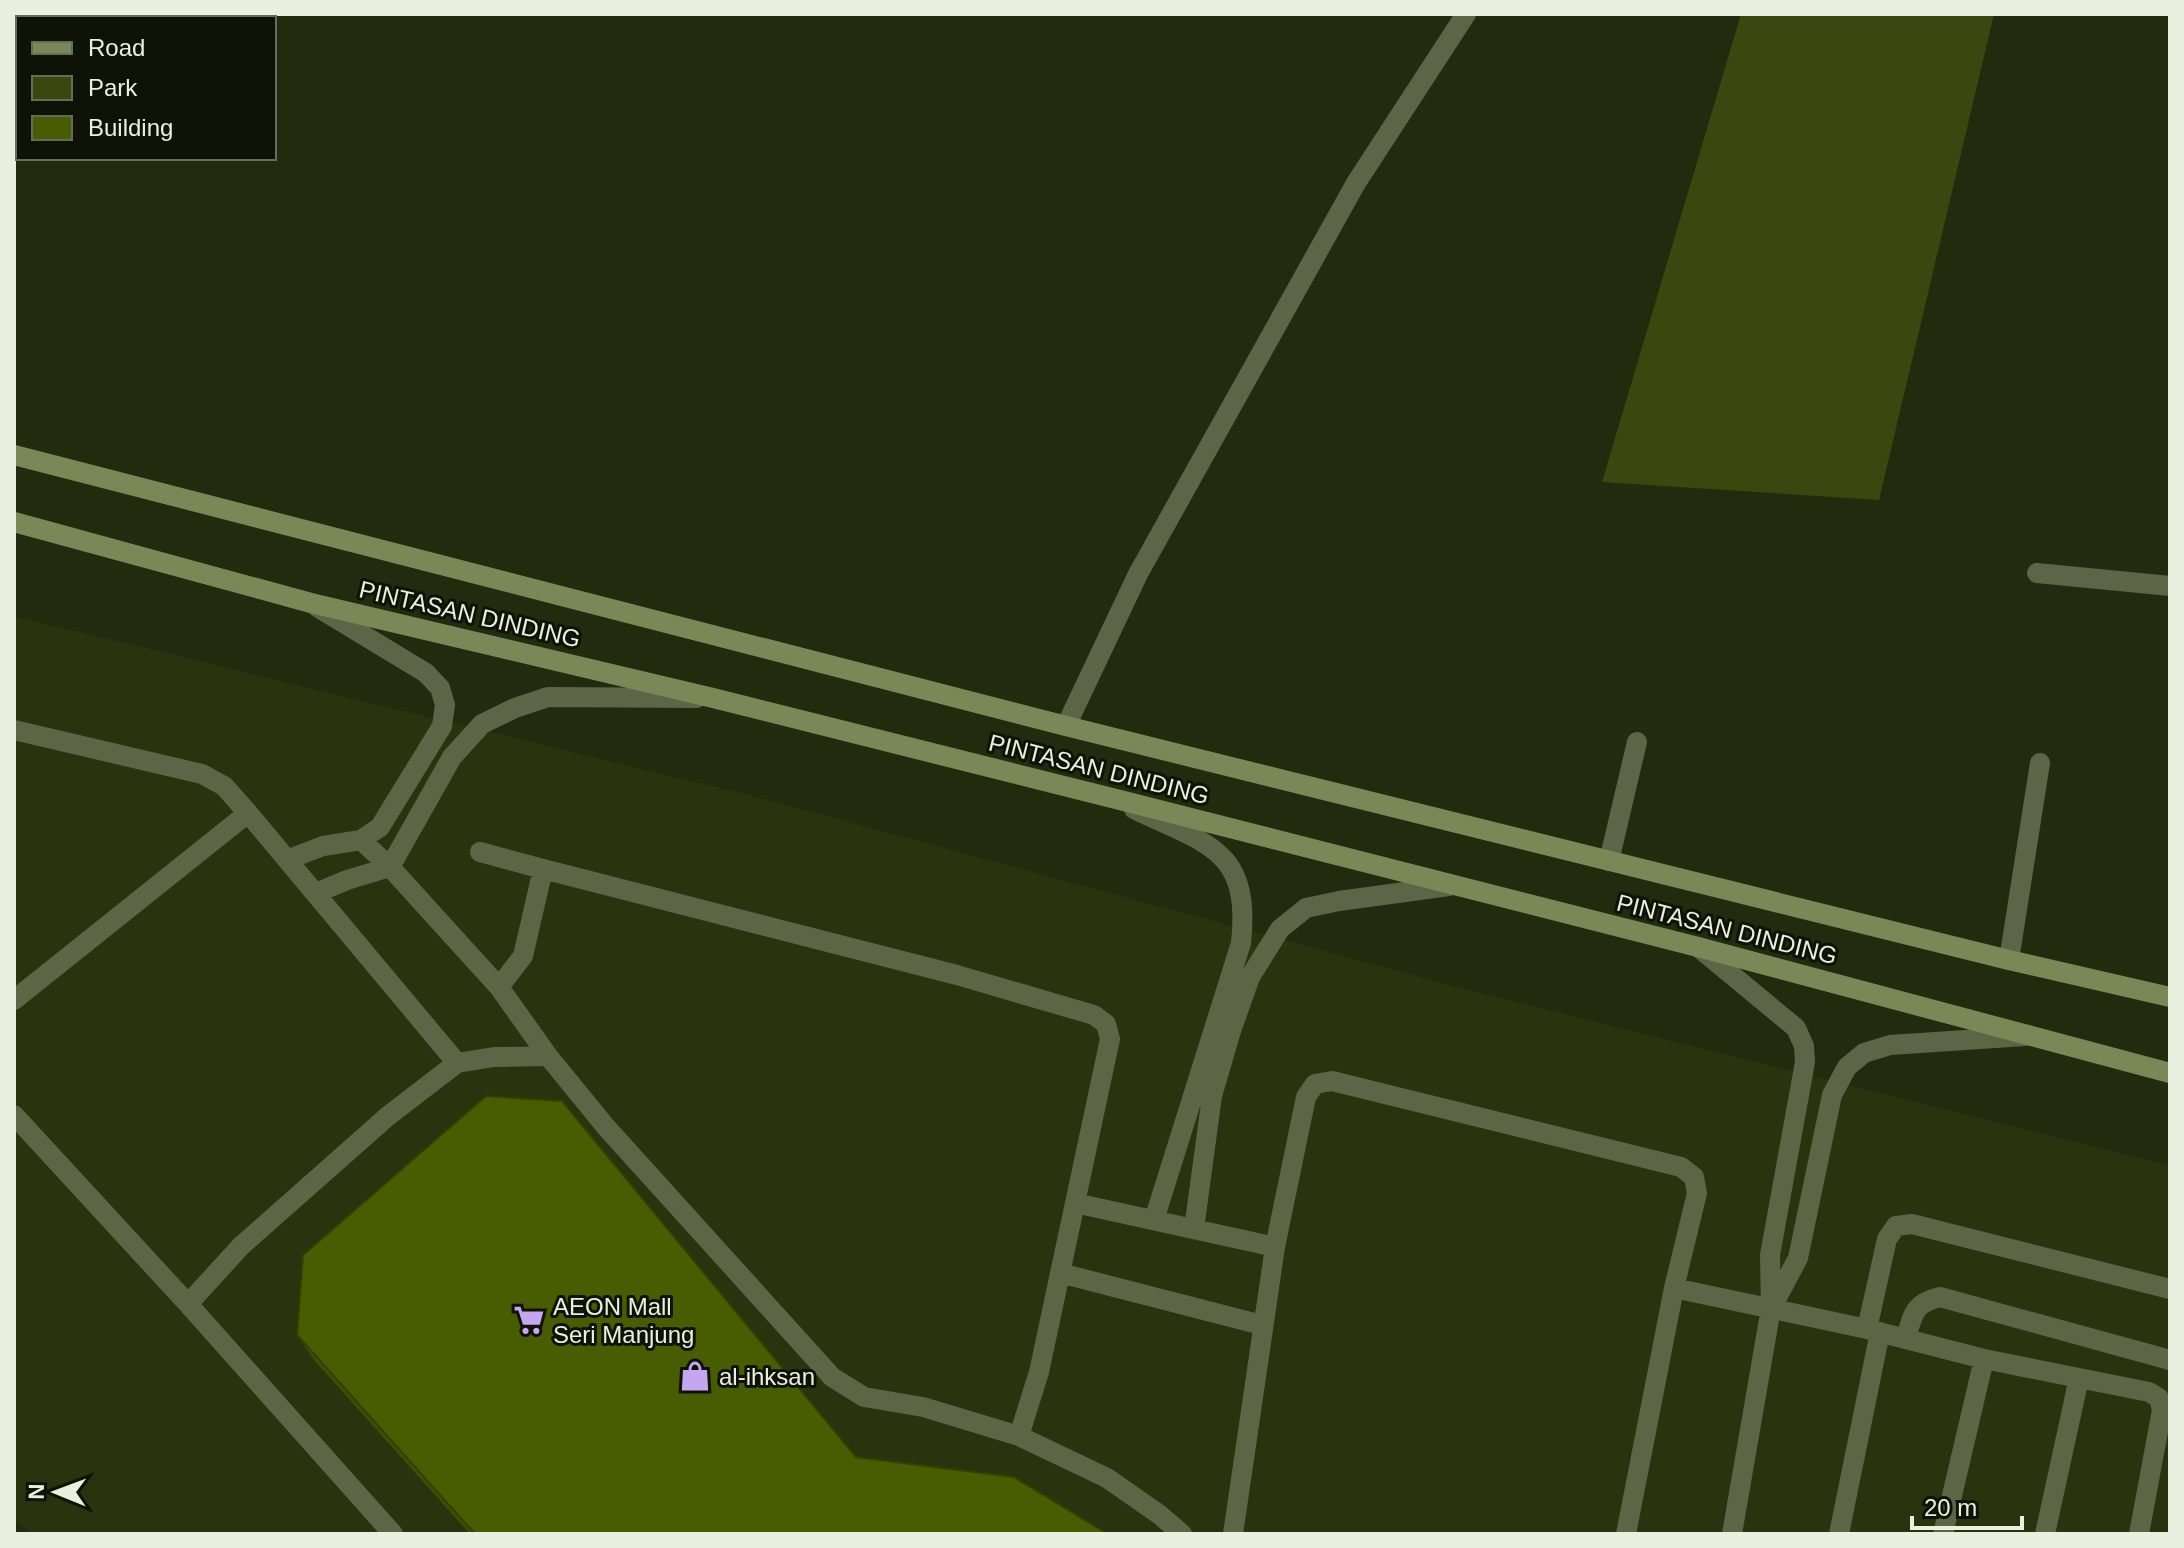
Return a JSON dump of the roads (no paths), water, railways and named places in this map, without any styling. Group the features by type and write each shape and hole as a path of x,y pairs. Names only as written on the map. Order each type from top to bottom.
{"main road":[{"name":"PINTASAN DINDING","path":"14,455 1066,726 2009,960 2170,997"},
{"name":"PINTASAN DINDING","path":"14,522 311,603 713,698 1698,947 2170,1073"}],"lane":[{"path":"1066,726 1138,574 1340,211 1466,14"},
{"path":"2037,573 2170,586"},
{"path":"289,859 323,846 361,840 380,827 442,726 445,705 440,688 426,673 311,603"},
{"path":"316,893 390,867 452,757 482,724 548,697 713,698"},
{"path":"14,730 202,774 224,786 289,859 457,1063"},
{"path":"1609,861 1637,742"},
{"path":"2009,960 2040,763"},
{"path":"1116,799 1212,847 1233,868 1243,895 1241,943 1154,1220"},
{"path":"14,1000 248,813"},
{"path":"361,840 390,867 499,987 548,1056 652,1181 832,1377 864,1397 923,1407 1019,1436 1107,1478 1182,1534"},
{"path":"480,852 957,975 1094,1015 1106,1024 1110,1039 1039,1372 1019,1436"},
{"path":"499,987 523,956 543,869"},
{"path":"1194,1229 1212,1096 1250,977 1280,929 1306,908 1449,886"},
{"path":"1698,947 1796,1028 1804,1046 1805,1062 1770,1255 1771,1308 1732,1534"},
{"path":"1771,1308 1798,1258 1832,1095 1847,1067 1864,1053 1890,1045 2033,1035"},
{"path":"188,1304 241,1246 388,1116 457,1063 494,1057 548,1056"},
{"path":"1233,1534 1275,1247 1306,1097 1315,1084 1332,1081 1681,1167 1694,1177 1697,1193 1674,1288 1626,1534"},
{"path":"14,1115 393,1534"},
{"path":"1075,1203 1275,1247"},
{"path":"1839,1534 1887,1239 1896,1226 1912,1224 2170,1289"},
{"path":"1060,1273 1262,1325"},
{"path":"1674,1288 1874,1330 1984,1359 2149,1392 2159,1398 2162,1410 2139,1534"},
{"path":"1906,1338 1913,1314 1924,1301 1940,1297 2170,1360"},
{"path":"1943,1534 1984,1359"},
{"path":"2045,1534 2079,1378"}],"place":[{"name":"AEON Mall Seri Manjung","path":"529,1320"},
{"name":"al-ihksan","path":"695,1376"}]}
